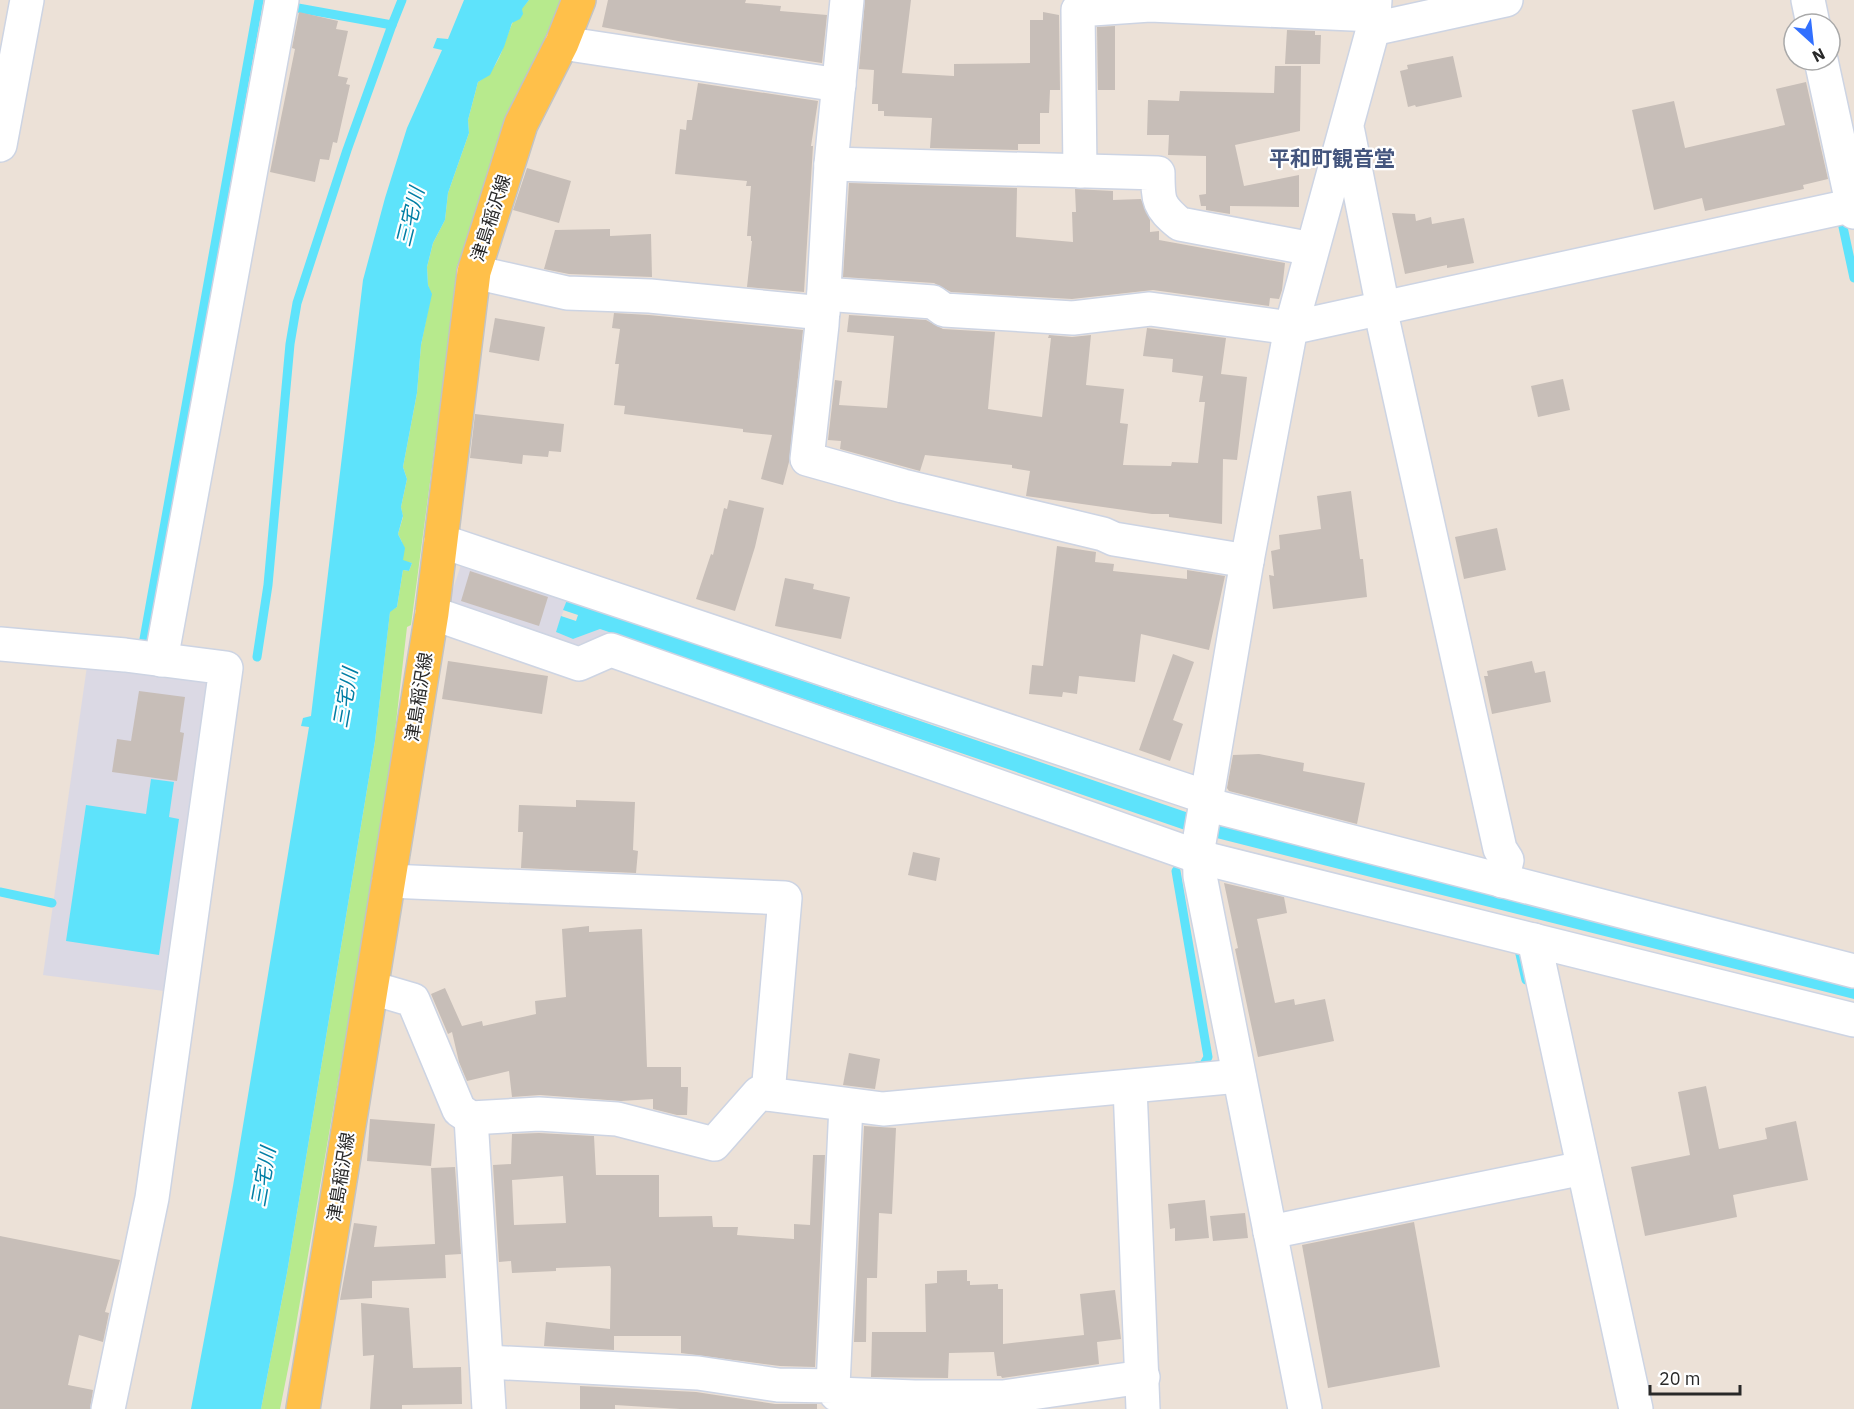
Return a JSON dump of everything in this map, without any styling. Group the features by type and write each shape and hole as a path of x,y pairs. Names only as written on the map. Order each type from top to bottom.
{"main road":[{"name":"津島稲沢線","path":"303,1409 432,613 474,272 521,124 562,43 579,0"}],"street":[{"path":"0,145 27,0"},
{"path":"161,660 282,0"},
{"path":"847,0 831,164 823,304 807,459 903,486 1103,534 1114,539 1247,561"},
{"path":"1080,171 1078,10 1150,5 1374,15 1506,0"},
{"path":"1305,1409 1200,876 1199,850 1247,561 1291,328 1347,124 1374,15"},
{"path":"562,43 839,85"},
{"path":"474,272 567,292 823,304 933,302 944,310 1073,318 1150,309 1291,328 1854,208 1824,72"},
{"path":"1347,124 1382,308 1500,849 1508,860 1503,881"},
{"path":"831,164 1158,173 1158,199 1166,213 1180,224 1312,249"},
{"path":"441,541 1205,804 1854,971"},
{"path":"432,613 579,664 611,650 1199,850 1534,940 1854,1020"},
{"path":"0,644 226,668 152,1198 108,1409"},
{"path":"389,881 785,898 768,1094"},
{"path":"1534,940 1635,1409"},
{"path":"372,987 413,1000 459,1110 471,1118 539,1114 616,1119 714,1144 759,1093 884,1109 1239,1077"},
{"path":"1130,1087 1143,1409"},
{"path":"846,1105 833,1386 836,1394 1003,1397 1143,1377"},
{"path":"471,1118 489,1409"},
{"path":"1270,1232 1583,1168"},
{"path":"487,1362 698,1373 776,1397 833,1386"}],"shaded area":[{"path":"462,562 568,598 556,632 573,639 600,629 610,633 571,647 448,604"},
{"path":"87,666 208,679 164,991 43,975"}],"green space":[{"path":"529,0 564,0 552,35 490,166 464,250 442,392 411,625 407,627 388,792 291,1354 280,1409 261,1409 287,1273 375,741 390,611 397,607 403,570 409,571 412,563 403,561 402,542 398,534 403,517 401,507 407,479 403,467 417,393 421,345 431,295 427,267 433,243 445,220 448,193 469,133 468,120 478,82 492,70 514,21"}],"water":[{"name":"三宅川","path":"464,0 529,0 522,9 523,14 520,19 512,23 504,47 490,75 478,82 468,120 469,133 448,193 445,220 433,243 427,267 428,285 432,294 421,345 417,393 403,467 407,479 401,507 403,516 398,534 405,548 403,560 412,563 409,571 403,570 397,607 390,612 375,741 287,1273 261,1409 191,1409 233,1186 309,727 301,726 303,718 311,716 363,280 407,128 442,50 433,48 437,38 448,39"},
{"path":"567,600 1218,823 1854,983 1854,999 1185,830 600,629 573,639 556,632 561,616 576,621 578,615 563,610"},
{"path":"151,779 174,782 169,817 179,819 159,955 66,941 86,805 146,814"}],"building":[{"path":"608,0 746,0 745,3 781,6 780,11 827,15 822,63 602,27"},
{"path":"865,0 911,0 902,73 954,76 954,64 1030,63 1030,20 1043,20 1043,12 1059,15 1060,90 1050,90 1049,113 1040,113 1040,144 1018,144 1018,150 930,148 932,118 884,116 884,111 878,111 878,104 872,104 874,70 859,69"},
{"path":"299,12 338,21 336,29 348,31 338,76 348,78 346,84 350,85 337,143 333,142 329,160 320,159 315,182 270,172 295,49 292,48"},
{"path":"1115,26 1115,90 1098,90 1097,27"},
{"path":"1287,30 1315,31 1315,35 1321,35 1320,64 1285,64"},
{"path":"1453,56 1462,97 1408,107 1400,71 1408,69 1407,65"},
{"path":"1275,66 1301,66 1300,131 1235,145 1244,186 1299,175 1299,207 1230,206 1230,214 1206,210 1206,206 1201,206 1199,195 1206,194 1206,156 1168,155 1169,135 1147,135 1148,100 1179,101 1180,91 1274,93"},
{"path":"1806,82 1828,179 1803,185 1804,189 1705,211 1702,198 1654,210 1632,110 1674,101 1685,148 1785,125 1776,89"},
{"path":"698,83 818,101 811,146 813,146 804,292 747,287 752,241 751,236 747,236 751,186 746,186 747,181 675,174 680,129 686,130 687,120 692,120"},
{"path":"527,168 571,181 559,223 513,210"},
{"path":"849,183 1017,188 1016,237 1073,242 1072,212 1076,212 1075,189 1113,191 1113,200 1141,199 1150,220 1150,232 1159,231 1159,240 1285,263 1282,290 1279,299 1270,298 1269,306 1153,290 1072,299 951,292 934,283 843,277"},
{"path":"1392,213 1415,214 1416,221 1431,217 1432,224 1464,218 1474,263 1447,268 1447,265 1405,274"},
{"path":"610,229 610,236 651,234 652,277 569,274 544,269 555,230"},
{"path":"614,313 803,330 789,462 783,485 761,479 772,435 743,432 743,429 624,414 625,406 614,405 619,364 615,364 620,329 612,328"},
{"path":"849,315 926,320 943,329 995,332 988,409 1042,417 1051,338 1048,338 1049,335 1072,337 1091,335 1086,385 1124,389 1120,423 1128,424 1123,465 1171,466 1172,462 1198,463 1205,402 1199,402 1203,376 1172,372 1173,359 1143,356 1147,328 1226,338 1221,374 1247,377 1237,460 1223,459 1222,524 1169,517 1169,514 1152,514 1026,496 1030,471 1012,468 1012,465 925,455 920,471 840,449 841,441 828,440 835,380 842,381 839,405 887,408 894,336 847,332"},
{"path":"495,318 545,327 539,361 489,352"},
{"path":"1563,379 1570,410 1538,417 1531,386"},
{"path":"475,414 564,424 561,452 549,451 548,457 523,455 522,464 470,458"},
{"path":"1351,491 1367,597 1273,609 1269,575 1274,576 1271,551 1280,549 1279,535 1321,529 1317,496"},
{"path":"729,500 764,508 755,547 735,611 696,599 711,554 713,555 724,508 727,509"},
{"path":"1497,528 1506,570 1464,579 1455,537"},
{"path":"1057,546 1096,552 1095,562 1114,564 1113,571 1187,579 1187,570 1225,576 1209,650 1141,634 1135,682 1079,676 1077,694 1063,692 1062,697 1029,694 1032,665 1043,666"},
{"path":"470,571 548,597 539,626 461,601"},
{"path":"785,578 814,584 813,589 850,597 841,639 775,626"},
{"path":"1173,654 1194,662 1173,720 1183,724 1170,761 1139,750"},
{"path":"448,661 548,676 542,714 442,699"},
{"path":"1532,661 1535,673 1545,671 1551,702 1492,714 1484,676 1488,676 1487,671"},
{"path":"139,691 185,697 180,732 184,733 177,781 112,772 117,739 131,741"},
{"path":"1259,754 1304,763 1303,771 1365,783 1357,824 1229,791 1227,788 1233,755"},
{"path":"576,800 635,802 633,850 638,851 636,873 521,868 523,832 518,832 519,805 576,807"},
{"path":"913,852 940,858 936,881 908,875"},
{"path":"1224,883 1284,897 1287,913 1257,919 1275,1003 1294,999 1295,1005 1325,999 1334,1041 1258,1057 1235,949 1238,948"},
{"path":"589,926 589,932 642,929 647,1067 681,1067 681,1087 688,1087 687,1115 653,1109 653,1099 621,1101 540,1095 512,1097 509,1071 467,1081 459,1062 452,1032 448,1034 431,994 445,988 462,1026 482,1021 483,1026 536,1014 535,1001 566,997 562,929"},
{"path":"849,1053 880,1059 875,1089 843,1085"},
{"path":"1706,1086 1719,1149 1767,1139 1765,1128 1796,1121 1808,1180 1733,1195 1737,1217 1645,1236 1631,1167 1690,1155 1678,1092"},
{"path":"370,1119 435,1124 431,1166 367,1161"},
{"path":"864,1126 896,1128 892,1214 879,1213 877,1278 867,1278 866,1342 854,1342"},
{"path":"512,1134 594,1136 596,1175 659,1175 659,1217 712,1216 713,1227 738,1227 737,1235 794,1239 794,1224 810,1225 813,1155 825,1155 815,1367 780,1366 681,1353 681,1336 614,1336 614,1350 544,1346 546,1322 610,1329 611,1269 610,1266 556,1268 556,1271 512,1273 511,1261 499,1262 493,1165 511,1164","holes":["563,1176 566,1223 514,1225 512,1180"]},
{"path":"455,1167 461,1254 445,1255 446,1278 372,1281 372,1298 340,1300 354,1223 377,1226 374,1247 435,1244 431,1168"},
{"path":"1205,1200 1209,1238 1175,1241 1175,1228 1170,1229 1168,1204"},
{"path":"1245,1213 1248,1238 1213,1241 1210,1216"},
{"path":"1414,1222 1440,1367 1328,1388 1302,1245"},
{"path":"0,1236 120,1260 105,1312 109,1313 103,1342 79,1335 68,1385 93,1390 90,1409 0,1409"},
{"path":"967,1270 967,1281 970,1281 970,1285 998,1284 998,1289 1003,1289 1003,1344 1084,1335 1080,1294 1115,1290 1121,1339 1097,1342 1099,1364 1002,1378 997,1376 994,1352 949,1353 948,1378 871,1377 872,1332 926,1332 925,1284 937,1283 937,1271"},
{"path":"361,1303 409,1308 413,1368 461,1367 462,1404 402,1405 402,1409 370,1409 374,1355 363,1356"},
{"path":"580,1386 696,1392 775,1404 817,1404 817,1409 680,1409 615,1405 615,1409 580,1409"}],"waterway":[{"path":"144,639 259,0"},
{"path":"298,8 392,25 402,0"},
{"path":"257,657 268,585 290,344 297,303 347,150 392,25"},
{"path":"1843,227 1854,278"},
{"path":"1176,871 1208,1057 1203,1066 1197,1066"},
{"path":"0,892 52,903"},
{"path":"1519,950 1526,980"}],"district":[{"name":"平和町観音堂","path":"1332,159"}]}
